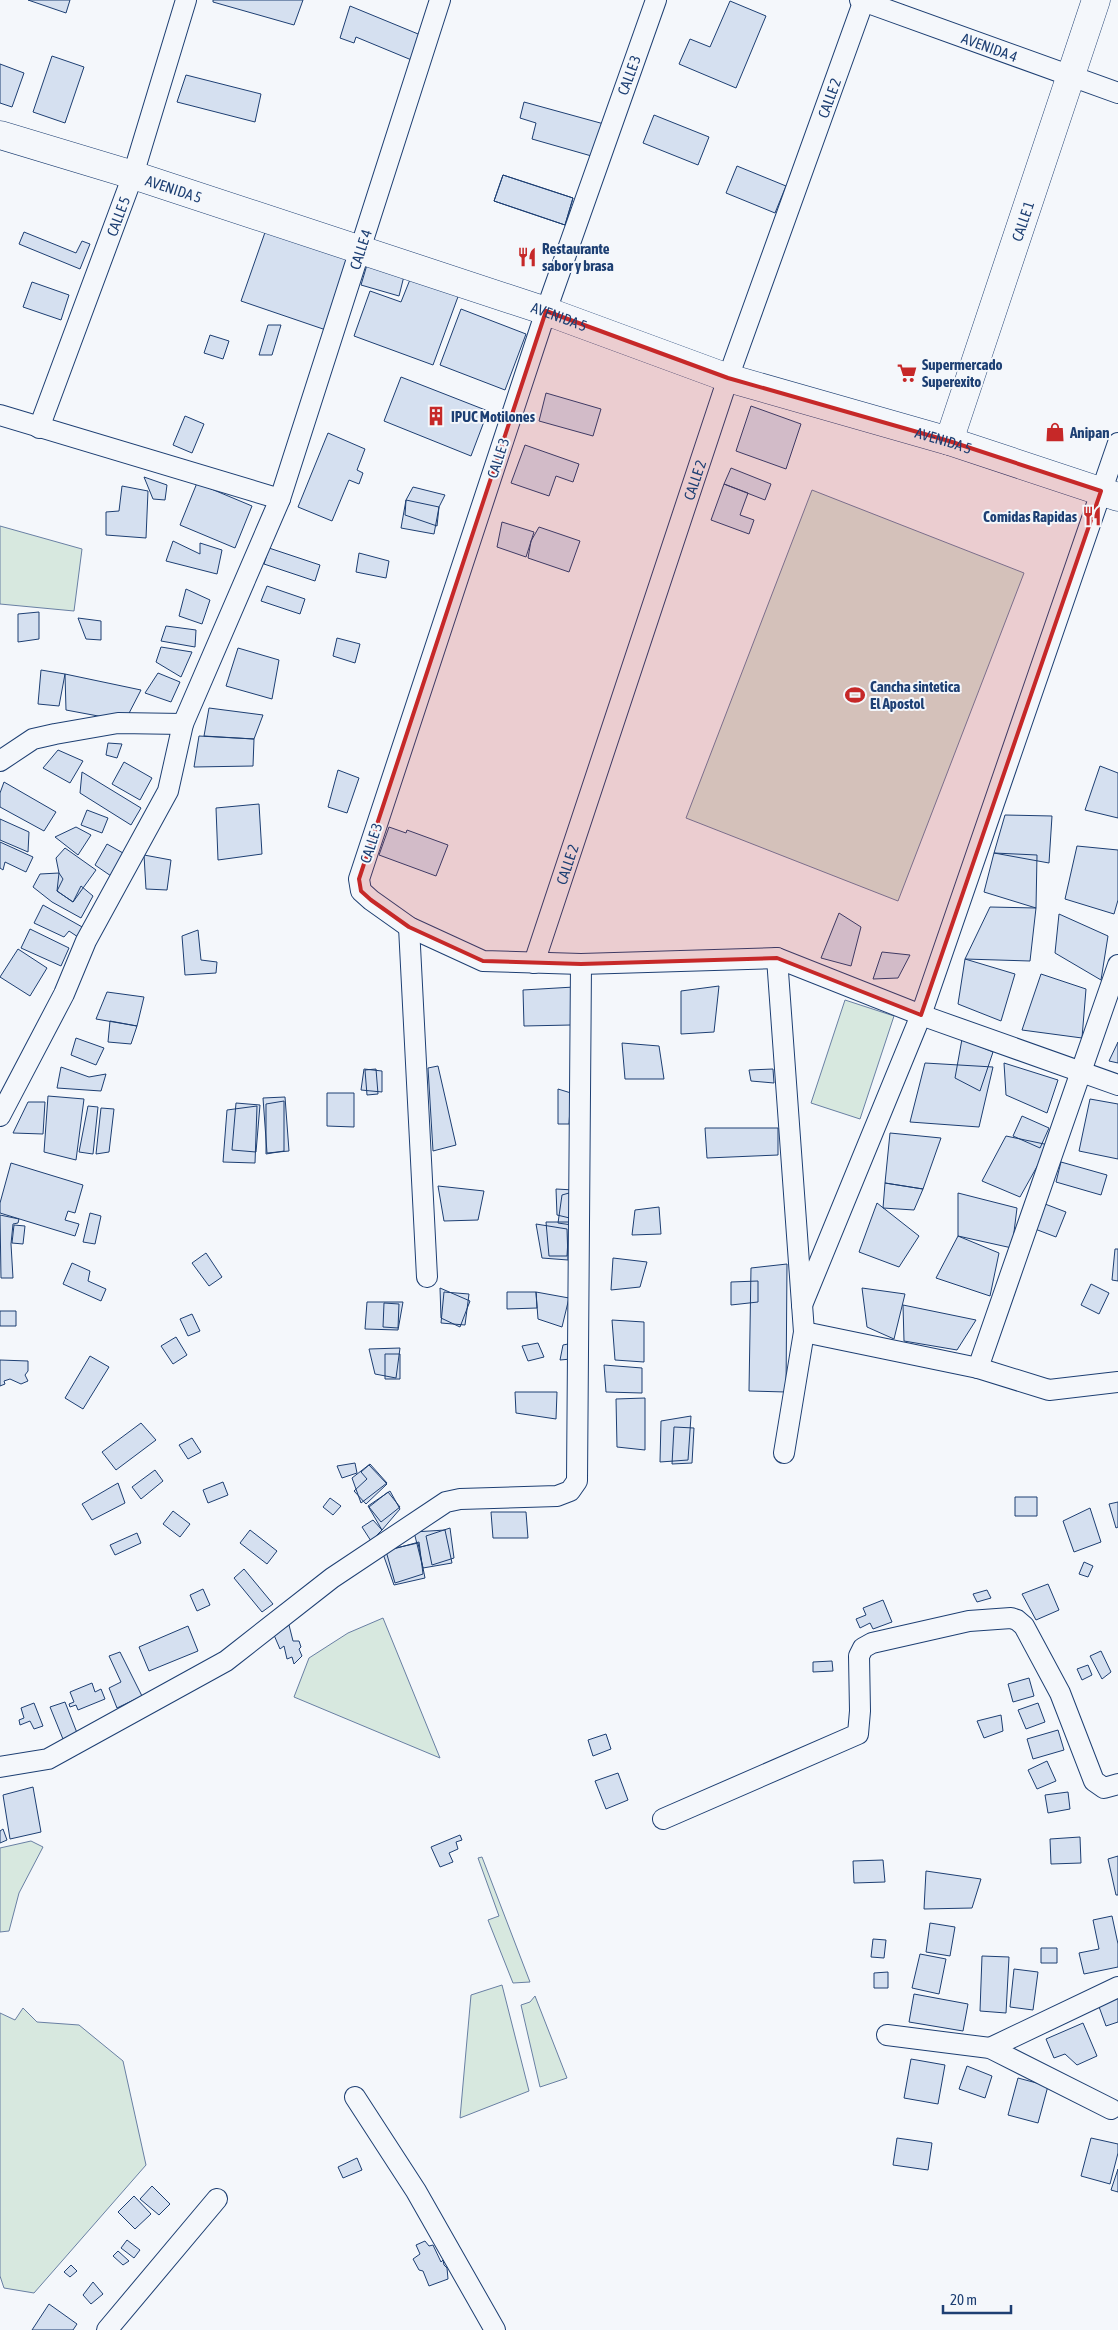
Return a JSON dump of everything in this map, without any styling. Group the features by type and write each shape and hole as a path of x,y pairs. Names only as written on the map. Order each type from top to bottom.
{"street":[{"name":"CALLE 5","path":"39,428 132,175 186,0"},
{"name":"CALLE 4","path":"0,1116 6,1095 64,994 90,933 168,791 183,724 280,499 358,250 440,0"},
{"name":"CALLE 3","path":"409,928 361,891 359,879 546,311 656,0"},
{"name":"AVENIDA 4","path":"862,0 1118,92"},
{"name":"CALLE 2","path":"534,963 728,378 862,0"},
{"name":"CALLE 1","path":"949,441 1096,0"},
{"name":"AVENIDA 5","path":"0,135 132,175 546,311 728,378 949,441 1109,494"},
{"path":"0,415 280,499"},
{"path":"802,1305 921,1015 1109,494 1118,443"},
{"path":"0,761 33,738 118,723 183,724"},
{"path":"427,1277 409,928 483,961 581,964 777,958 921,1015 1118,1085"},
{"path":"777,958 804,1332 784,1453"},
{"path":"0,1767 48,1759 226,1661 332,1578 446,1502 460,1499 558,1496 570,1490 577,1480 581,964"},
{"path":"978,1368 1118,965"},
{"path":"804,1332 978,1368 1049,1390 1118,1382"},
{"path":"663,1819 858,1734 860,1711 859,1656 863,1648 872,1643 969,1622 1011,1618 1024,1626 1060,1693 1094,1781 1104,1788 1118,1784"},
{"path":"990,2048 1118,1987"},
{"path":"887,2035 990,2048 1111,2109"},
{"path":"355,2097 416,2191 495,2330"},
{"path":"107,2330 217,2199"}],"highlighted area":[{"path":"546,311 728,378 949,441 1101,491 921,1015 777,958 581,964 483,961 409,927 361,891 359,879"}],"shaded area":[{"name":"Cancha sintetica El Apostol","path":"812,490 1024,573 898,901 686,818"},
{"path":"0,526 82,549 74,611 0,604"},
{"path":"845,1000 894,1016 860,1119 811,1103"},
{"path":"383,1618 440,1758 294,1697 309,1658 348,1633"},
{"path":"31,1841 43,1847 19,1893 9,1931 0,1932 0,1848"},
{"path":"482,1857 530,1982 513,1983 488,1920 499,1916 478,1858"},
{"path":"502,1985 529,2091 460,2118 471,1995"},
{"path":"535,1996 567,2078 540,2087 521,2005 530,2002"},
{"path":"23,2008 37,2022 79,2025 123,2061 146,2165 34,2293 4,2288 0,2276 0,2013 15,2020"}],"building":[{"path":"28,0 70,0 66,13"},
{"path":"213,0 303,0 294,25 213,2"},
{"path":"730,1 766,16 736,88 679,64 690,39 710,47"},
{"path":"350,6 423,36 414,61 356,37 354,43 340,38"},
{"path":"52,56 84,67 65,123 33,112"},
{"path":"0,64 24,73 12,107 0,103"},
{"path":"186,75 261,94 255,122 177,102"},
{"path":"524,102 604,124 595,157 532,139 536,123 520,118"},
{"path":"654,115 709,137 698,165 643,143"},
{"path":"737,166 786,186 775,213 726,193"},
{"path":"503,175 573,198 565,225 494,201"},
{"path":"503,175 573,198 565,225 494,201"},
{"path":"269,221 350,250 326,330 241,301"},
{"path":"24,232 76,253 82,241 90,244 80,269 19,244"},
{"path":"369,258 406,268 399,296 361,285"},
{"path":"411,277 459,294 433,365 354,336 370,291 401,302"},
{"path":"32,282 69,295 61,320 23,307"},
{"path":"461,309 526,334 505,390 440,365"},
{"path":"268,325 281,325 272,355 259,355"},
{"path":"210,335 229,341 223,359 204,353"},
{"name":"IPUC Motilones","path":"401,377 488,411 471,456 384,421"},
{"path":"546,393 601,409 593,436 539,421"},
{"path":"751,406 801,424 786,469 736,451"},
{"path":"185,416 204,424 192,453 173,445"},
{"path":"328,433 365,449 357,470 363,473 359,484 349,480 332,521 298,507"},
{"path":"525,445 579,464 573,482 556,476 549,496 511,483"},
{"path":"731,468 771,484 765,500 724,484"},
{"path":"144,477 167,485 165,500 153,499"},
{"path":"197,483 252,506 235,548 180,525"},
{"path":"724,484 748,493 740,515 754,520 749,534 711,520"},
{"path":"122,486 148,491 146,538 106,535 106,512 119,511"},
{"path":"413,487 445,495 439,507 437,526 405,515 406,500"},
{"path":"406,500 439,507 434,534 401,528"},
{"path":"502,522 534,532 526,557 497,547"},
{"path":"539,527 580,541 569,572 528,558 531,541"},
{"path":"173,541 200,554 200,543 222,550 217,574 166,561"},
{"path":"269,548 320,565 315,581 264,564"},
{"path":"359,553 389,561 386,578 356,572"},
{"path":"267,586 305,599 300,614 261,601"},
{"path":"186,589 210,600 202,624 179,616"},
{"path":"39,612 39,639 18,642 18,614"},
{"path":"78,618 101,621 101,640 86,639"},
{"path":"166,626 196,630 195,647 161,641"},
{"path":"337,638 360,644 355,663 333,656"},
{"path":"161,647 192,652 181,677 156,662"},
{"path":"238,648 279,660 272,699 226,686"},
{"path":"41,670 65,674 59,706 38,704"},
{"path":"158,673 180,682 171,702 145,693"},
{"path":"65,674 141,690 125,721 66,710"},
{"path":"209,708 263,715 254,739 204,736"},
{"path":"199,736 254,739 253,766 194,767"},
{"path":"108,743 122,744 117,758 106,755"},
{"path":"58,750 83,761 70,783 43,768"},
{"path":"124,762 152,778 140,800 112,784"},
{"path":"1100,766 1118,773 1118,818 1085,810"},
{"path":"338,770 359,778 347,813 328,807"},
{"path":"82,772 141,808 131,825 80,793"},
{"path":"4,782 56,812 44,831 0,807 0,793"},
{"path":"259,804 262,854 218,860 216,808"},
{"path":"87,810 108,818 102,833 81,825"},
{"path":"1005,815 1052,816 1049,863 994,853"},
{"path":"0,819 29,832 28,852 0,840"},
{"path":"76,827 91,835 78,855 55,837"},
{"path":"389,827 406,833 407,830 448,845 436,876 379,855"},
{"path":"0,842 33,857 26,872 5,862 3,870 0,868"},
{"path":"107,844 123,853 111,876 95,865"},
{"path":"1077,846 1118,850 1118,900 1114,914 1065,899"},
{"path":"65,848 96,870 73,902 57,891 59,873 56,858"},
{"path":"994,853 1037,855 1036,908 984,892"},
{"path":"144,855 171,860 167,890 146,889"},
{"path":"59,873 63,879 57,891 73,902 81,886 93,896 81,918 52,902 33,887 40,874"},
{"path":"43,905 84,928 78,937 69,931 64,937 34,923"},
{"path":"990,907 1036,908 1030,961 965,959"},
{"path":"839,913 861,927 851,966 821,958"},
{"path":"1059,914 1108,936 1101,980 1055,953"},
{"path":"30,929 69,948 61,966 21,948"},
{"path":"198,930 201,960 217,962 216,973 185,975 182,936"},
{"path":"18,949 47,968 30,996 0,977"},
{"path":"882,952 910,955 898,978 873,979"},
{"path":"965,959 1015,974 1001,1021 958,1004"},
{"path":"1041,974 1086,989 1082,1038 1022,1030"},
{"path":"719,986 714,1032 681,1034 681,991"},
{"path":"574,987 571,1025 524,1026 523,990"},
{"path":"107,992 144,997 137,1026 96,1019"},
{"path":"110,1021 137,1026 131,1044 108,1042"},
{"path":"76,1038 104,1048 96,1065 71,1055"},
{"path":"962,1039 993,1052 980,1091 955,1078"},
{"path":"1118,1042 1118,1063 1109,1061"},
{"path":"622,1043 659,1046 664,1079 625,1079"},
{"path":"925,1063 993,1067 979,1127 910,1122"},
{"path":"1004,1063 1058,1080 1047,1113 1006,1095"},
{"path":"438,1066 456,1145 433,1151 428,1068"},
{"path":"61,1067 89,1077 106,1074 101,1091 57,1088"},
{"path":"364,1069 382,1071 382,1092 361,1090"},
{"path":"376,1069 378,1094 367,1095 365,1070"},
{"path":"773,1069 774,1083 751,1081 749,1070"},
{"path":"558,1089 571,1093 569,1124 558,1124"},
{"path":"327,1093 354,1093 354,1127 327,1126"},
{"path":"48,1096 84,1099 76,1160 44,1152"},
{"path":"285,1097 289,1151 267,1153 263,1098"},
{"path":"1090,1099 1118,1104 1118,1159 1079,1151"},
{"path":"284,1101 284,1151 266,1154 266,1104"},
{"path":"28,1102 45,1102 43,1134 13,1133"},
{"path":"236,1103 260,1105 256,1152 232,1150"},
{"path":"88,1106 98,1107 93,1154 79,1152"},
{"path":"257,1106 255,1163 223,1162 227,1110"},
{"path":"101,1108 114,1109 109,1152 96,1154"},
{"path":"1022,1116 1049,1128 1040,1148 1013,1136"},
{"path":"705,1128 778,1128 778,1155 707,1158"},
{"path":"890,1133 941,1138 923,1189 885,1183"},
{"path":"1006,1136 1049,1145 1020,1197 982,1181"},
{"path":"1061,1162 1107,1175 1101,1195 1056,1182"},
{"path":"11,1163 83,1185 75,1213 68,1211 65,1220 79,1224 75,1236 0,1213 0,1203"},
{"path":"885,1183 923,1189 914,1210 883,1208"},
{"path":"438,1186 484,1191 478,1220 444,1221"},
{"path":"556,1189 574,1190 574,1219 557,1215"},
{"path":"576,1191 572,1225 558,1223 562,1195"},
{"path":"958,1193 1017,1208 1012,1248 958,1236"},
{"path":"877,1203 919,1236 899,1267 859,1252"},
{"path":"1045,1204 1066,1212 1056,1237 1035,1229"},
{"path":"659,1207 661,1234 632,1235 635,1210"},
{"path":"90,1213 101,1216 95,1244 83,1242"},
{"path":"0,1215 19,1219 18,1223 13,1224 11,1244 13,1278 1,1278"},
{"path":"546,1222 569,1222 567,1256 549,1256"},
{"path":"536,1224 567,1229 568,1260 542,1258"},
{"path":"14,1225 25,1226 23,1244 12,1243"},
{"path":"958,1236 999,1253 990,1296 936,1278"},
{"path":"1115,1249 1118,1249 1118,1281 1112,1280"},
{"path":"206,1253 222,1277 209,1286 192,1263"},
{"path":"613,1258 647,1262 640,1287 611,1290"},
{"path":"72,1263 90,1271 88,1281 106,1289 101,1301 63,1284"},
{"path":"787,1264 786,1392 749,1391 751,1268"},
{"path":"758,1281 758,1302 731,1305 731,1282"},
{"path":"1091,1284 1109,1293 1099,1314 1081,1305"},
{"path":"440,1288 470,1301 460,1327 441,1318"},
{"path":"862,1288 905,1294 894,1339 867,1327"},
{"path":"444,1292 469,1294 465,1325 441,1323"},
{"path":"507,1292 536,1292 537,1308 507,1309"},
{"path":"536,1292 569,1298 562,1327 538,1319"},
{"path":"367,1302 403,1302 398,1330 365,1329"},
{"path":"384,1303 399,1304 398,1328 383,1327"},
{"path":"903,1305 976,1320 957,1350 904,1341"},
{"path":"0,1311 16,1311 16,1326 0,1326"},
{"path":"192,1314 200,1331 188,1336 180,1319"},
{"path":"612,1320 644,1322 644,1362 615,1360"},
{"path":"176,1337 187,1355 173,1364 161,1346"},
{"path":"538,1343 544,1357 528,1361 522,1346"},
{"path":"573,1343 571,1359 560,1360 563,1345"},
{"path":"400,1348 396,1378 375,1374 369,1349"},
{"path":"385,1354 400,1354 400,1379 385,1379"},
{"path":"90,1356 109,1367 83,1409 65,1398"},
{"path":"0,1360 28,1361 28,1371 25,1375 28,1381 21,1384 10,1379 4,1381 5,1384 0,1386"},
{"path":"604,1365 642,1368 642,1393 606,1392"},
{"path":"515,1392 557,1392 556,1419 516,1413"},
{"path":"645,1398 645,1450 617,1447 616,1399"},
{"path":"691,1416 688,1460 660,1462 661,1421"},
{"path":"141,1423 156,1440 116,1470 102,1452"},
{"path":"674,1427 694,1428 692,1463 672,1464"},
{"path":"192,1438 201,1452 188,1459 179,1445"},
{"path":"355,1463 357,1473 342,1478 337,1466"},
{"path":"370,1464 387,1483 361,1503 352,1478"},
{"path":"369,1465 387,1484 366,1504 354,1491 367,1479 361,1472"},
{"path":"155,1470 163,1481 141,1499 132,1487"},
{"path":"223,1482 228,1495 208,1503 203,1490"},
{"path":"118,1483 125,1503 92,1520 82,1504"},
{"path":"390,1491 400,1509 382,1530 368,1506"},
{"path":"388,1492 400,1507 381,1522 369,1507"},
{"path":"1015,1497 1037,1497 1037,1516 1015,1516"},
{"path":"330,1498 341,1506 333,1515 323,1507"},
{"path":"1118,1502 1118,1527 1116,1528 1109,1504"},
{"path":"1090,1508 1101,1542 1074,1552 1063,1521"},
{"path":"173,1511 190,1524 180,1537 163,1524"},
{"path":"491,1512 526,1512 528,1538 493,1538"},
{"path":"373,1520 382,1530 371,1541 362,1527"},
{"path":"450,1528 454,1558 432,1565 426,1536"},
{"path":"250,1530 277,1551 267,1564 240,1543"},
{"path":"445,1530 452,1563 423,1568 414,1532"},
{"path":"137,1533 141,1543 115,1555 110,1545"},
{"path":"419,1542 423,1574 395,1583 386,1551"},
{"path":"418,1543 425,1578 394,1585 382,1551"},
{"path":"1084,1562 1093,1566 1088,1577 1079,1574"},
{"path":"244,1569 273,1604 262,1612 234,1578"},
{"path":"1048,1584 1059,1610 1036,1620 1022,1594"},
{"path":"203,1589 210,1605 197,1611 190,1595"},
{"path":"987,1590 991,1598 977,1602 973,1594"},
{"path":"883,1600 892,1622 873,1629 870,1623 860,1628 856,1619 866,1615 863,1608"},
{"path":"289,1625 293,1641 299,1641 301,1647 299,1649 302,1656 294,1664 292,1657 287,1659 284,1646 280,1649 274,1635"},
{"path":"188,1626 198,1651 149,1671 139,1647"},
{"path":"1101,1651 1111,1672 1102,1679 1090,1656"},
{"path":"120,1652 142,1696 117,1708 109,1688 121,1682 109,1656"},
{"path":"832,1661 833,1671 813,1672 813,1662"},
{"path":"1088,1665 1092,1675 1082,1680 1077,1669"},
{"path":"1029,1678 1034,1696 1013,1702 1008,1684"},
{"path":"92,1683 95,1692 101,1689 105,1699 78,1710 76,1705 70,1707 69,1704 74,1702 70,1692"},
{"path":"65,1702 79,1738 65,1744 50,1707"},
{"path":"34,1703 43,1726 34,1729 30,1721 20,1725 19,1720 24,1718 21,1708"},
{"path":"1038,1703 1045,1722 1026,1729 1018,1710"},
{"path":"1001,1715 1003,1731 984,1738 977,1721"},
{"path":"1058,1730 1064,1750 1033,1759 1027,1739"},
{"path":"606,1734 611,1749 593,1756 588,1740"},
{"path":"1047,1761 1056,1781 1037,1789 1028,1770"},
{"path":"618,1773 628,1800 606,1809 595,1781"},
{"path":"33,1787 41,1832 10,1839 3,1795"},
{"path":"1068,1792 1070,1809 1048,1813 1045,1795"},
{"path":"3,1829 7,1840 0,1843 0,1831"},
{"path":"460,1835 462,1840 456,1842 458,1849 449,1853 453,1862 440,1867 431,1847"},
{"path":"1080,1837 1081,1863 1051,1864 1050,1839"},
{"path":"1118,1856 1118,1895 1116,1895 1108,1859"},
{"path":"883,1860 885,1882 854,1883 853,1861"},
{"path":"926,1871 981,1879 972,1908 924,1909"},
{"path":"1112,1916 1118,1944 1118,1967 1084,1974 1079,1953 1099,1949 1093,1920"},
{"path":"930,1923 955,1927 950,1956 926,1952"},
{"path":"873,1939 886,1940 884,1958 871,1957"},
{"path":"1041,1948 1057,1948 1057,1963 1041,1963"},
{"path":"920,1954 946,1959 939,1994 912,1988"},
{"path":"982,1956 1009,1957 1006,2013 980,2011"},
{"path":"1014,1969 1038,1972 1033,2010 1010,2007"},
{"path":"888,1972 888,1988 874,1988 874,1973"},
{"path":"914,1994 968,2004 963,2031 909,2022"},
{"path":"1118,1997 1118,2022 1106,2026 1098,2004"},
{"path":"1083,2023 1097,2056 1077,2065 1065,2054 1054,2058 1046,2039"},
{"path":"911,2059 945,2065 938,2104 904,2098"},
{"path":"967,2066 992,2076 985,2098 959,2089"},
{"path":"1018,2078 1048,2086 1038,2123 1008,2115"},
{"path":"897,2138 932,2143 928,2170 893,2165"},
{"path":"1091,2138 1118,2144 1118,2153 1110,2184 1081,2176"},
{"path":"357,2158 362,2170 343,2178 338,2167"},
{"path":"1118,2169 1118,2192 1111,2190"},
{"path":"152,2186 170,2204 159,2215 140,2199"},
{"path":"134,2196 151,2214 135,2229 118,2212"},
{"path":"127,2240 140,2250 134,2258 121,2248"},
{"path":"425,2241 429,2246 433,2245 441,2262 443,2260 447,2268 448,2279 429,2286 423,2271 419,2270 413,2259 420,2254 416,2245"},
{"path":"118,2251 129,2261 123,2265 113,2256"},
{"path":"71,2265 77,2271 70,2277 64,2272"},
{"path":"93,2282 103,2294 91,2304 83,2295"},
{"path":"49,2304 77,2324 73,2330 32,2330"}],"place":[{"name":"Restaurante sabor y brasa","path":"527,257"},
{"name":"Supermercado Superexito","path":"907,373"},
{"name":"IPUC Motilones","path":"436,416"},
{"name":"Anipan","path":"1055,432"},
{"name":"Comidas Rapidas","path":"1092,516"},
{"name":"Cancha sintetica El Apostol","path":"855,695"}]}
